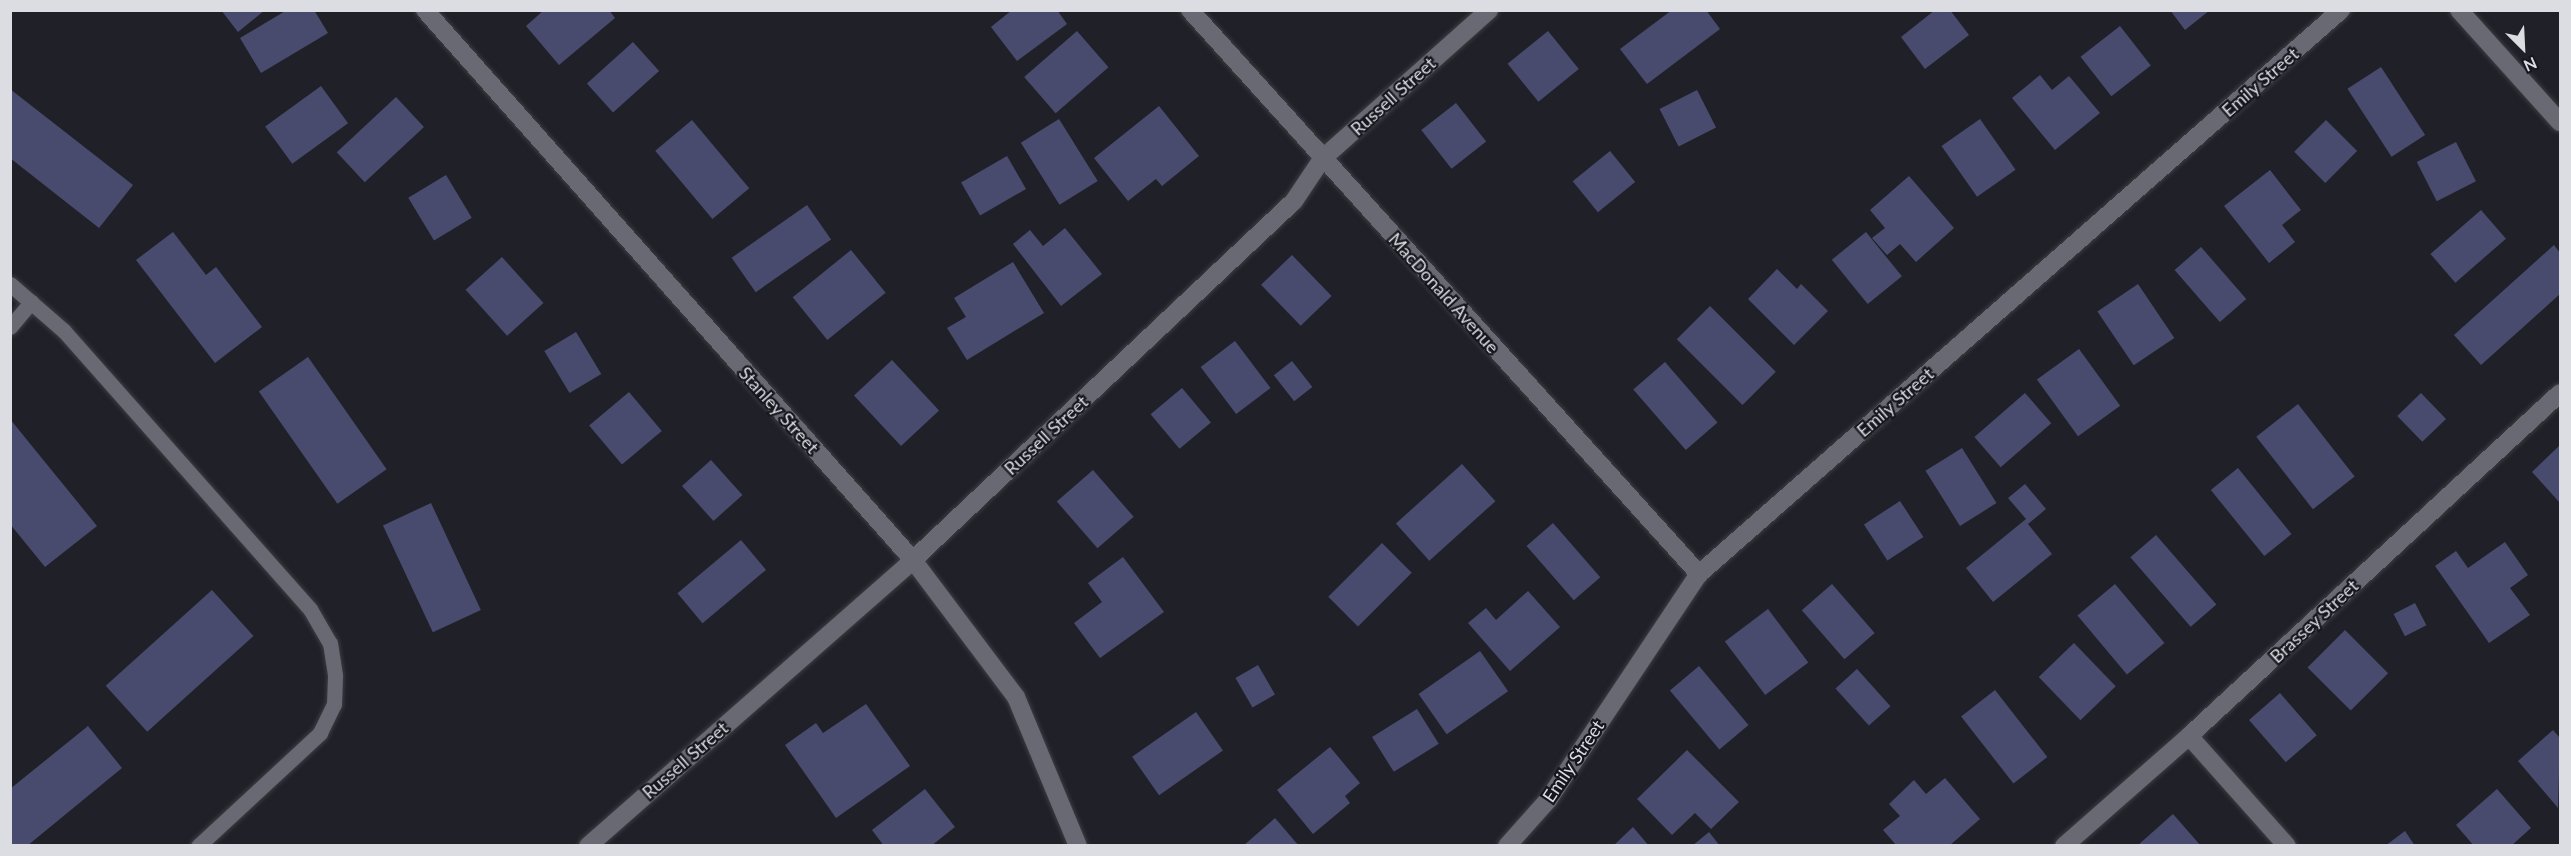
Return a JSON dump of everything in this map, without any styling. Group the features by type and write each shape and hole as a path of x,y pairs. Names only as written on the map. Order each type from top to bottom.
{"street":[{"name":"Stanley Street","path":"425,10 913,560 1016,697 1078,846"},
{"name":"MacDonald Avenue","path":"1190,10 1322,159 1699,574"},
{"name":"Russell Street","path":"588,846 913,560 1294,201 1322,159 1489,10"},
{"name":"Emily Street","path":"1507,846 1548,800 1699,574 2341,10"},
{"path":"2460,11 2560,122"},
{"name":"Brassey Street","path":"2064,846 2189,736 2560,393"},
{"path":"2189,736 2287,846"}],"lane":[{"path":"10,284 63,331 310,609 330,643 335,676 334,704 320,733 198,846"},
{"path":"10,327 31,302"}],"building":[{"path":"221,10 265,10 238,32"},
{"path":"287,10 314,10 328,33 261,73 240,38"},
{"path":"544,10 609,10 615,18 559,65 526,26"},
{"path":"1012,10 1057,10 1067,24 1017,61 991,27"},
{"path":"1672,10 1706,10 1720,29 1647,84 1620,49"},
{"path":"1935,10 1950,10 1969,35 1925,69 1901,37"},
{"path":"2170,10 2210,10 2185,30"},
{"path":"2120,26 2151,65 2111,96 2081,57"},
{"path":"1077,31 1108,67 1056,113 1024,77"},
{"path":"1548,31 1579,69 1538,102 1508,64"},
{"path":"633,42 659,71 613,112 587,83"},
{"path":"2381,67 2425,135 2392,157 2347,89"},
{"path":"2040,75 2052,90 2069,76 2100,113 2055,150 2012,98"},
{"path":"321,86 348,123 292,164 265,127"},
{"path":"10,89 133,185 99,228 10,158"},
{"path":"1697,90 1716,127 1679,146 1660,109"},
{"path":"396,97 424,127 365,182 337,152"},
{"path":"1456,103 1486,142 1451,169 1421,130"},
{"path":"1159,106 1199,156 1162,186 1156,179 1128,201 1094,158"},
{"path":"1059,119 1098,181 1060,205 1021,143"},
{"path":"1980,119 2016,170 1977,197 1941,146"},
{"path":"692,120 749,188 712,219 655,151"},
{"path":"2326,120 2357,151 2325,183 2294,152"},
{"path":"2456,142 2476,181 2437,201 2417,162"},
{"path":"1610,151 1635,182 1598,212 1573,181"},
{"path":"1007,156 1026,189 980,215 961,182"},
{"path":"2270,170 2301,210 2282,225 2295,242 2269,263 2224,206"},
{"path":"446,175 472,218 434,241 408,198"},
{"path":"1909,176 1954,228 1916,262 1900,244 1887,255 1872,238 1885,228 1870,210"},
{"path":"807,205 831,239 756,292 732,258"},
{"path":"2481,210 2506,239 2455,283 2430,254"},
{"path":"1065,228 1102,274 1061,306 1013,244 1030,230 1043,246"},
{"path":"173,232 206,275 216,267 262,327 215,363 136,260"},
{"path":"1866,232 1902,276 1868,304 1832,260"},
{"path":"2554,245 2560,253 2560,294 2481,365 2454,335"},
{"path":"2201,247 2246,299 2220,322 2175,270"},
{"path":"851,250 886,293 827,340 793,297"},
{"path":"1292,255 1332,296 1301,326 1261,285"},
{"path":"502,257 543,303 507,336 466,290"},
{"path":"1013,262 1044,313 967,360 947,328 966,317 954,298"},
{"path":"1777,269 1797,289 1801,284 1828,311 1794,345 1748,299"},
{"path":"2138,284 2174,338 2134,365 2097,311"},
{"path":"1710,306 1776,372 1743,405 1677,339"},
{"path":"576,332 601,374 570,393 544,351"},
{"path":"1235,341 1271,388 1236,414 1201,367"},
{"path":"2079,349 2120,406 2078,436 2037,380"},
{"path":"308,357 387,469 337,504 259,391"},
{"path":"892,360 939,410 901,446 854,395"},
{"path":"1292,361 1312,387 1294,401 1274,375"},
{"path":"1665,362 1717,422 1686,450 1633,390"},
{"path":"1182,388 1211,422 1180,449 1151,414"},
{"path":"629,392 662,431 622,464 589,425"},
{"path":"2025,393 2051,423 2001,467 1974,437"},
{"path":"2421,393 2446,419 2422,442 2397,416"},
{"path":"2298,404 2355,476 2313,509 2256,437"},
{"path":"10,419 97,526 45,567 10,524"},
{"path":"2560,445 2560,503 2532,472"},
{"path":"1962,448 1996,503 1960,526 1926,471"},
{"path":"711,460 742,495 713,521 682,486"},
{"path":"1462,464 1495,501 1429,561 1396,524"},
{"path":"2238,468 2291,534 2264,556 2211,490"},
{"path":"1093,470 1134,517 1097,548 1057,501"},
{"path":"2025,484 2046,509 2028,524 2052,554 1993,602 1966,568 2026,519 2008,498"},
{"path":"1900,501 1923,537 1887,560 1864,524"},
{"path":"431,503 481,610 433,632 383,525"},
{"path":"1553,523 1600,577 1574,600 1527,546"},
{"path":"2156,535 2216,604 2191,627 2130,557"},
{"path":"741,540 766,570 702,623 677,593"},
{"path":"2505,542 2528,575 2510,588 2530,615 2489,643 2435,566 2456,551 2468,568"},
{"path":"1382,543 1412,573 1358,626 1328,597"},
{"path":"1123,557 1164,612 1100,658 1074,623 1102,602 1088,583"},
{"path":"1832,584 1875,633 1844,659 1802,610"},
{"path":"2115,584 2164,643 2127,674 2077,615"},
{"path":"212,590 253,636 147,732 106,686"},
{"path":"1528,591 1560,627 1510,671 1468,623 1486,608 1496,620"},
{"path":"2415,603 2426,625 2405,636 2394,614"},
{"path":"1768,609 1808,663 1765,695 1725,641"},
{"path":"2345,630 2388,673 2351,711 2308,667"},
{"path":"2074,643 2116,686 2080,720 2039,677"},
{"path":"1480,651 1508,691 1447,734 1419,694"},
{"path":"1258,665 1275,694 1252,707 1235,678"},
{"path":"1699,666 1748,725 1719,749 1670,690"},
{"path":"1857,669 1890,706 1869,726 1835,688"},
{"path":"1995,690 2047,757 2013,783 1961,716"},
{"path":"2280,693 2317,735 2286,762 2249,720"},
{"path":"866,704 910,766 836,818 785,745 816,723 823,733"},
{"path":"1417,709 1439,744 1394,772 1372,737"},
{"path":"1196,712 1223,751 1159,795 1132,757"},
{"path":"88,726 122,768 27,846 10,846 10,789"},
{"path":"2553,730 2560,738 2558,808 2518,761"},
{"path":"1330,747 1360,783 1345,796 1350,803 1313,834 1277,790"},
{"path":"1687,750 1739,802 1711,829 1695,813 1672,835 1637,799"},
{"path":"1945,778 1980,819 1949,846 1897,846 1883,830 1900,816 1889,804 1914,780 1926,794"},
{"path":"925,789 955,827 931,846 884,846 872,830"},
{"path":"2497,789 2531,828 2511,846 2474,846 2456,825"},
{"path":"2173,814 2201,846 2137,846"},
{"path":"1275,818 1299,846 1243,846"},
{"path":"1633,827 1649,846 1613,846"},
{"path":"2405,831 2415,846 2385,846"},
{"path":"1709,832 1720,846 1692,846"}]}
